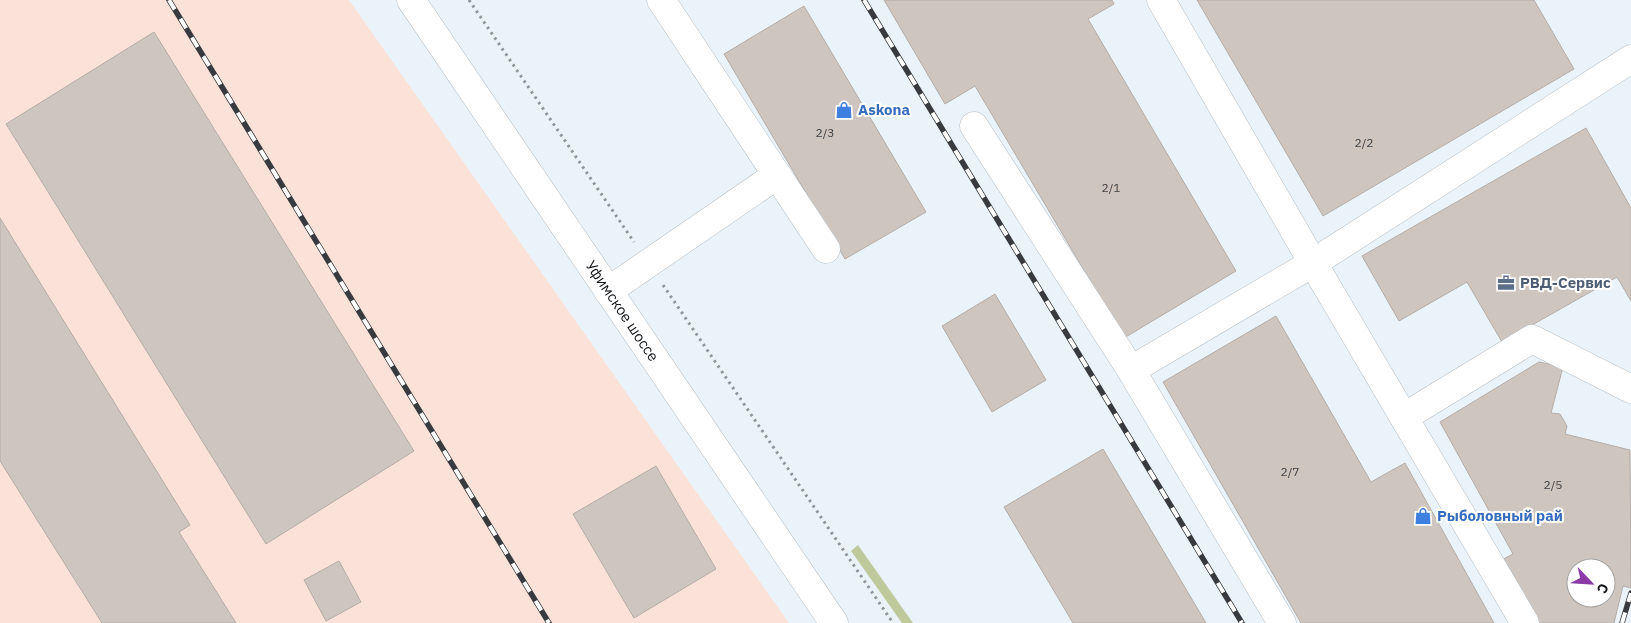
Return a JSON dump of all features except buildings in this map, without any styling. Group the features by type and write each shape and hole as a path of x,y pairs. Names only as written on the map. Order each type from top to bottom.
{"main road":[{"name":"Уфимское шоссе","path":"411,0 834,623"},
{"path":"661,0 826,249"},
{"path":"1161,0 1525,623"},
{"path":"1132,370 1313,263 1631,59"},
{"path":"974,126 1132,370 1282,623"},
{"path":"608,291 777,175"},
{"path":"1404,417 1532,339 1631,389"}],"path":[{"path":"469,0 893,623"}],"shaded area":[{"path":"0,0 349,0 789,623 0,623"}],"green space":[{"path":"858,545 913,623 902,623 851,551"}],"railway":[{"path":"169,0 549,623"},
{"path":"864,0 1242,623"},
{"path":"1622,623 1631,593"}],"place":[{"name":"Askona","path":"844,110"},
{"name":"РВД-Сервис","path":"1506,283"},
{"name":"Рыболовный рай","path":"1423,516"}]}
